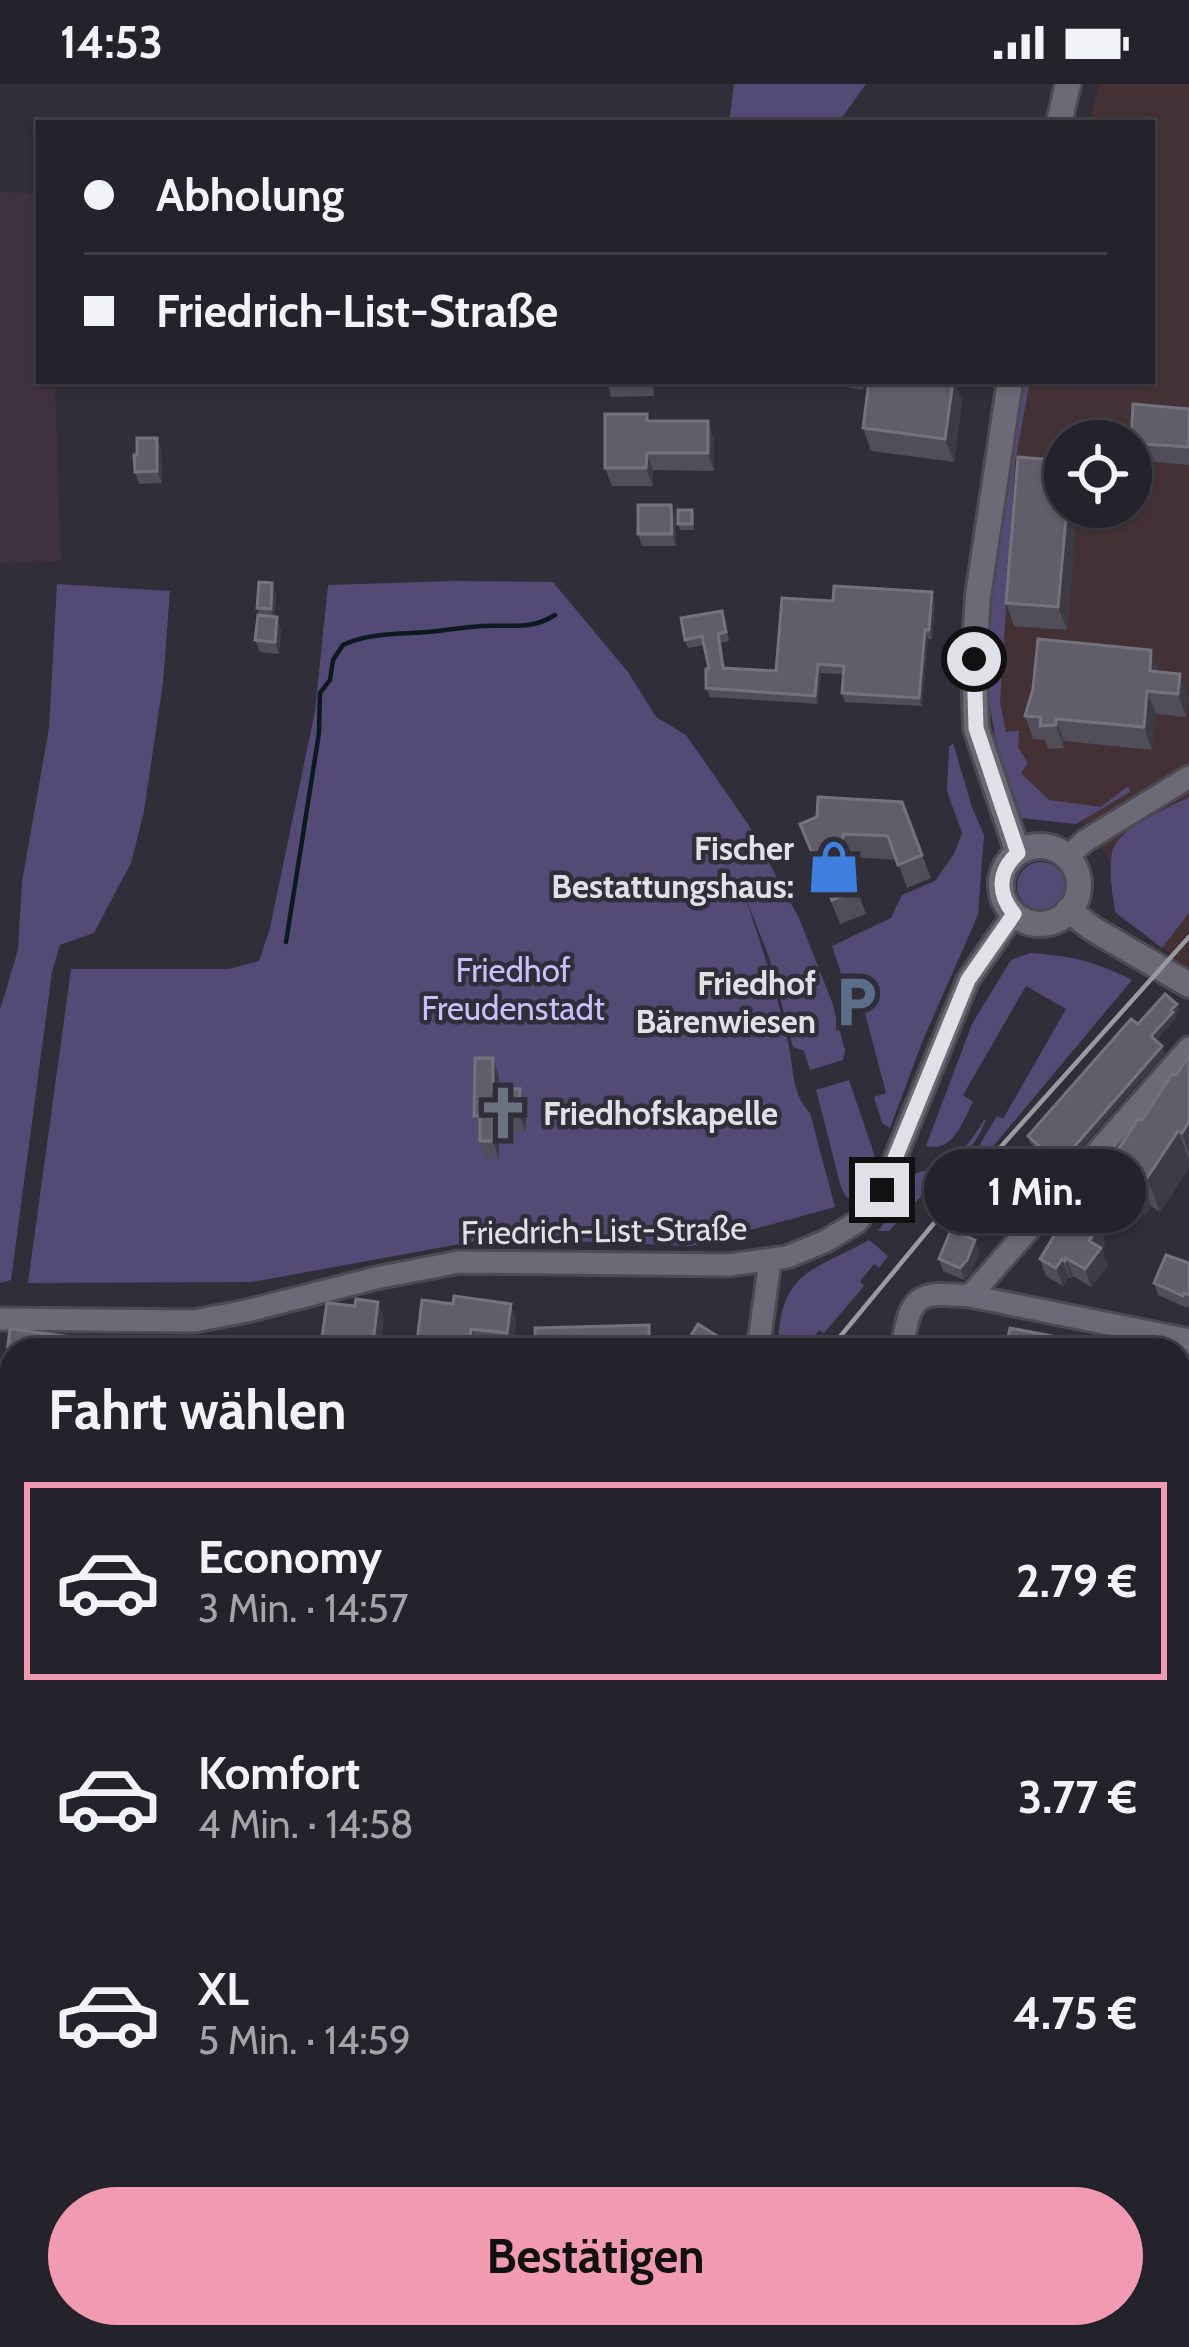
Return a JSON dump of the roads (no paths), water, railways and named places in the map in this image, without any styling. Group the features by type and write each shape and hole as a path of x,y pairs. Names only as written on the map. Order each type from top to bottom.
{"street":[{"path":"1060,120 1068,84"},
{"path":"1010,384 978,596 974,659 976,728 1018,853"},
{"path":"1066,857 1189,777"},
{"path":"1036,846 1066,857 1076,870 1078,883 1068,910 1052,922 1038,924 1014,914 1001,892 1006,866 1018,853 1036,846"},
{"path":"1068,910 1189,985"},
{"name":"Friedrich-List-Straße","path":"0,1319 194,1321 459,1262 729,1265 770,1261 826,1241 856,1222 882,1190 968,980 1014,914"},
{"path":"970,1296 1189,1048"},
{"path":"760,1338 770,1261"},
{"path":"904,1338 910,1308 924,1295 937,1293 970,1296 1137,1338"}],"waterway":[{"path":"286,942 319,733 320,693 343,645 384,635 528,625 555,615"}],"railway":[{"path":"839,1338 954,1199 1189,937"}],"place":[{"name":"Fischer Bestattungshaus:","path":"834,867"},
{"name":"Friedhof Bärenwiesen","path":"856,1002"},
{"name":"Friedhofskapelle","path":"503,1113"}],"park label":[{"name":"Friedhof Freudenstadt","path":"513,989"}]}
